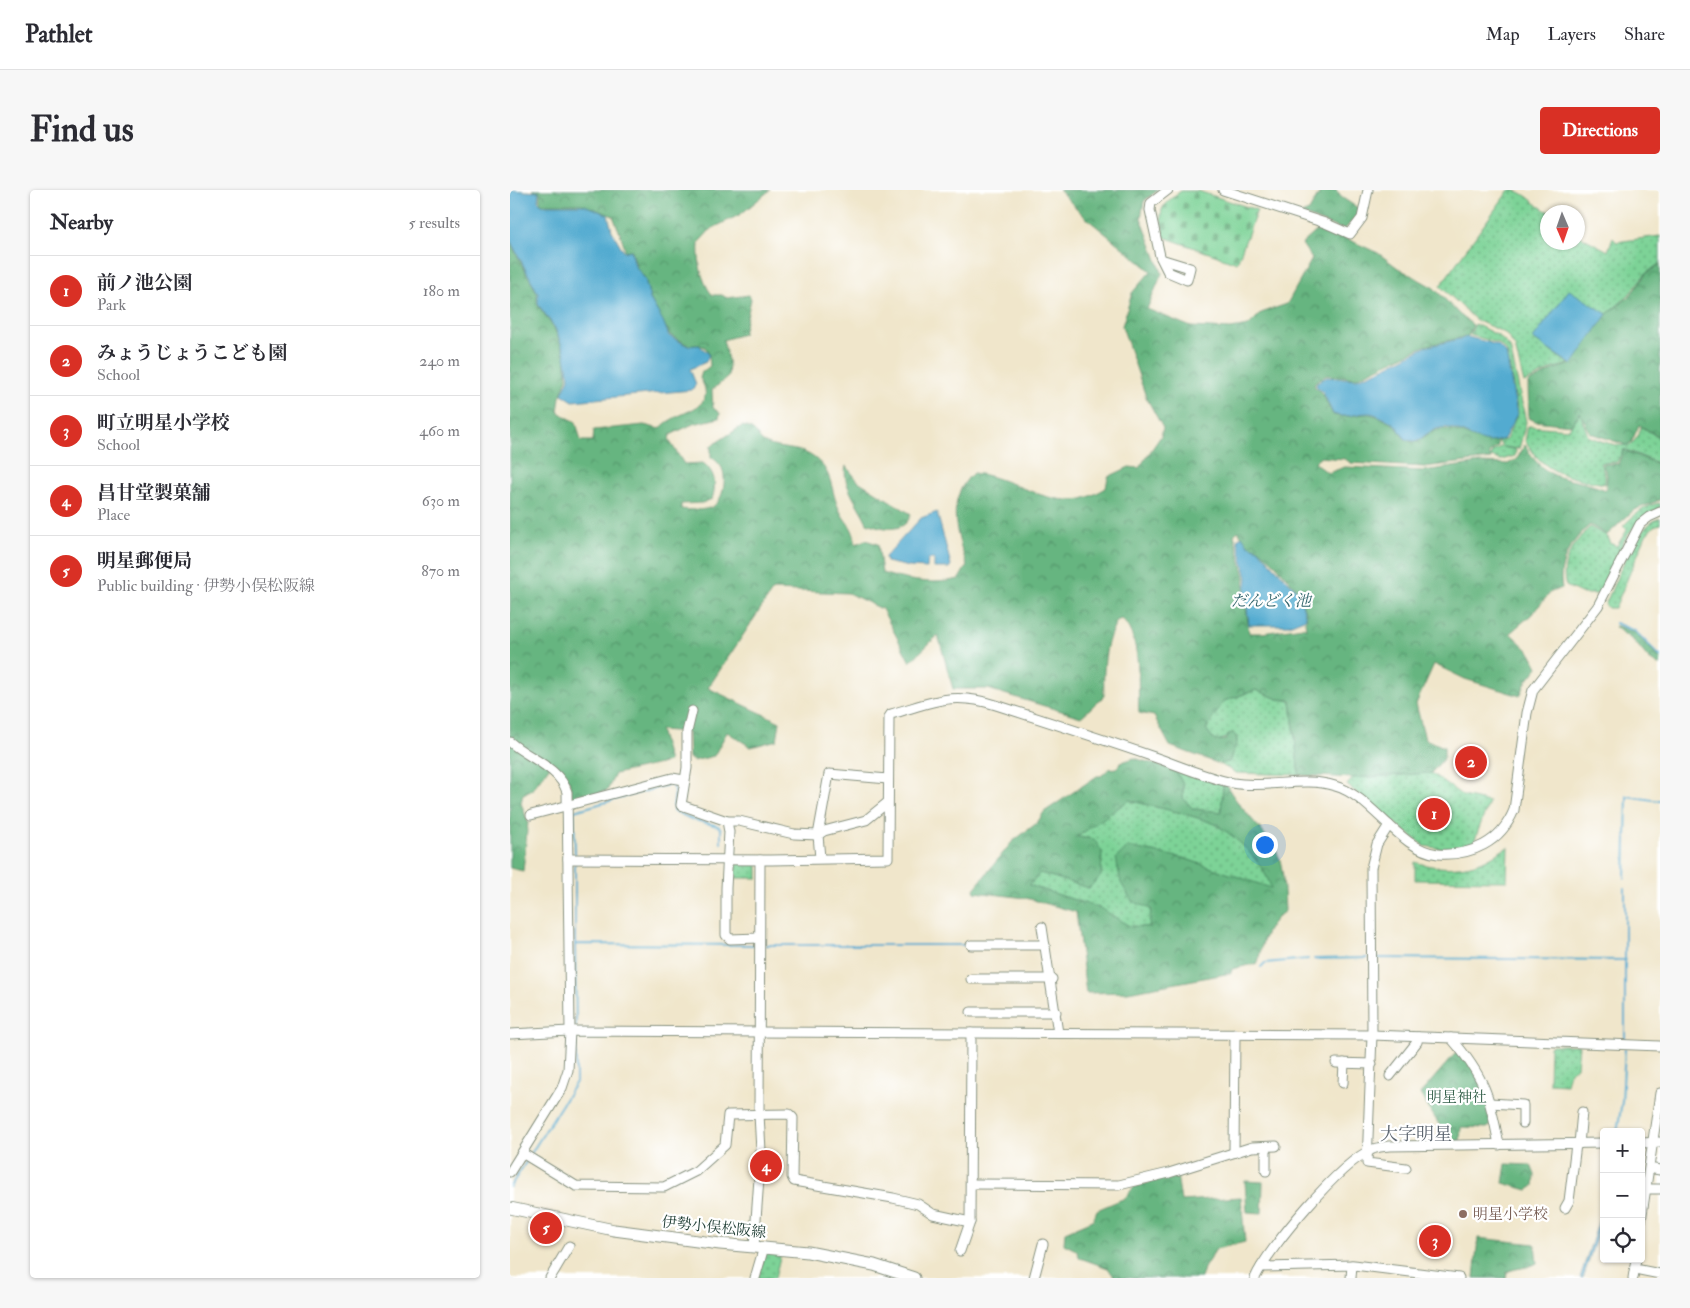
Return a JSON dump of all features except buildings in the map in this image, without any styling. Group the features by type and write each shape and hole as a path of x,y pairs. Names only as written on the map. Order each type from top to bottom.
{"main road":[{"name":"伊勢小俣松阪線","path":"510,1208 614,1230 847,1259 914,1278"}],"street":[{"path":"1164,260 1160,256 1150,207 1152,203 1168,190"},
{"path":"1223,190 1325,223 1350,234 1362,218 1368,190"},
{"path":"568,859 760,860 888,858 888,723 891,714 944,699 966,697 996,705 1234,783 1267,785 1322,783 1335,785 1352,795 1422,849 1445,854 1479,848 1503,830 1515,803 1527,713 1533,690 1598,606 1640,524 1660,512"},
{"path":"692,711 688,732 687,768 680,803 682,807 727,821 738,821 794,834 818,835 824,831 866,820 887,803"},
{"path":"510,742 560,778 567,792 570,1031 568,1070 562,1088 527,1155 510,1172"},
{"path":"820,858 818,835 829,774 888,780"},
{"path":"531,815 672,778 684,780"},
{"path":"727,821 727,937 730,939 759,938"},
{"path":"1389,825 1377,844 1372,863 1372,1064 1367,1163 1406,1168"},
{"path":"755,1278 759,1247 761,1151 759,1114 760,860"},
{"path":"1042,927 1052,979 1058,1033"},
{"path":"971,945 1045,945"},
{"path":"971,979 1052,979"},
{"path":"971,1012 1056,1012"},
{"path":"510,1034 570,1031 1372,1035 1660,1046"},
{"path":"960,1251 970,1222 971,1033"},
{"path":"1234,1152 1235,1034"},
{"path":"1390,1076 1417,1042 1418,1037"},
{"path":"1451,1038 1482,1080 1490,1103 1499,1145"},
{"path":"1343,1083 1340,1063 1372,1064"},
{"path":"1642,1218 1656,1142 1660,1093"},
{"path":"1490,1103 1524,1105 1523,1123"},
{"path":"1565,1208 1569,1201 1582,1112"},
{"path":"527,1155 576,1186 664,1187 696,1171 725,1146 728,1115 789,1114 793,1118 792,1177 794,1181 894,1198 918,1204 933,1214 970,1222"},
{"path":"1255,1278 1261,1267 1332,1179 1368,1151 1390,1146 1600,1144"},
{"path":"971,1184 1119,1185 1169,1173 1252,1147 1276,1146"},
{"path":"1266,1147 1266,1171"},
{"path":"1034,1278 1042,1244"},
{"path":"550,1278 569,1246"},
{"path":"1633,1278 1635,1263"},
{"path":"1261,1267 1352,1265 1436,1277 1459,1278"},
{"path":"1351,1278 1352,1265"},
{"path":"1640,1270 1660,1274"}],"green space":[{"path":"532,190 770,190 741,214 711,229 699,242 701,270 712,295 722,295 727,298 749,295 751,299 743,334 723,340 729,364 728,377 712,390 713,408 720,413 719,418 693,424 670,435 669,440 684,464 703,463 710,470 715,483 712,499 702,503 681,504 681,509 705,509 716,504 724,488 724,475 720,465 711,457 711,446 742,426 755,432 765,443 805,452 824,467 837,503 851,529 856,544 865,540 878,544 882,573 892,576 930,582 959,579 967,565 959,541 955,517 956,506 964,483 973,473 1000,479 1040,495 1068,500 1082,499 1106,488 1108,477 1129,467 1139,468 1161,436 1163,428 1146,397 1122,326 1132,293 1151,271 1085,217 1059,190 1158,190 1144,201 1141,218 1162,273 1147,309 1191,327 1231,329 1248,326 1261,313 1287,304 1312,259 1302,244 1321,227 1378,253 1398,268 1434,288 1460,315 1473,325 1468,336 1424,346 1356,378 1327,375 1316,381 1314,386 1322,393 1333,415 1342,417 1363,414 1374,415 1395,426 1404,438 1412,442 1418,442 1429,433 1439,429 1449,429 1476,439 1497,441 1498,446 1489,453 1491,459 1424,467 1351,463 1345,459 1319,457 1315,463 1328,473 1345,467 1424,471 1480,463 1508,464 1517,459 1525,445 1533,458 1551,473 1606,490 1607,475 1602,464 1618,464 1624,450 1660,465 1660,500 1634,510 1607,535 1590,525 1572,545 1564,561 1561,579 1562,588 1551,592 1531,615 1510,633 1530,652 1538,667 1526,682 1520,696 1465,679 1434,664 1416,704 1425,739 1444,747 1444,758 1431,773 1353,778 1299,775 1291,700 1278,699 1256,690 1224,701 1206,729 1215,741 1226,740 1228,734 1233,733 1236,736 1237,742 1229,762 1220,764 1170,746 1154,716 1139,713 1136,651 1129,628 1122,619 1118,620 1113,628 1107,646 1104,666 1104,696 1081,717 988,689 953,689 938,635 910,662 882,609 848,593 773,590 708,688 780,722 777,740 751,747 727,732 714,756 693,761 689,758 688,732 660,730 669,762 615,774 607,791 573,801 569,781 550,766 532,790 523,794 521,803 528,822 523,871 510,868 510,242 537,293 537,304 554,328 565,355 567,378 560,397 558,412 576,422 581,441 593,441 594,430 644,425 660,429 667,422 701,404 705,398 705,389 700,378 702,372 710,366 709,354 705,347 688,345 670,335 650,298 645,278 637,269 632,250 625,251 613,216 582,204 543,204 540,202 540,192","holes":["1238,531 1248,545 1259,549 1277,566 1299,592 1307,618 1305,621 1306,629 1303,627 1249,633 1244,590 1245,577 1234,535"]},
{"path":"1321,190 1336,190 1341,197 1358,208 1357,216 1344,230 1301,214 1309,211"},
{"path":"1509,190 1521,193 1540,207 1540,250 1585,250 1585,239 1608,251 1613,237 1616,242 1660,236 1660,263 1645,274 1627,297 1607,314 1569,290 1533,339 1569,364 1554,368 1524,383 1515,347 1505,333 1476,320 1440,286"},
{"path":"1181,191 1198,191 1257,210 1237,263 1164,237 1161,220 1162,210 1168,201"},
{"path":"1660,264 1660,437 1639,425 1631,443 1626,445 1590,433 1580,412 1571,425 1535,421 1529,418 1528,383 1555,369 1572,364 1607,314 1629,297 1646,274"},
{"path":"1475,324 1499,336 1510,347 1526,422 1519,449 1503,447 1516,450 1515,456 1501,460 1491,457 1492,452 1502,446 1498,441 1506,440 1518,413 1507,352 1498,343 1470,335"},
{"path":"1580,413 1588,436 1604,442 1615,445 1631,445 1638,436 1641,427 1660,438 1660,464 1624,449 1617,462 1600,463 1605,475 1605,484 1572,477 1549,467 1537,457 1525,441 1528,426 1569,429"},
{"path":"846,466 858,481 911,514 904,525 886,528 867,523 846,481"},
{"path":"1660,503 1660,509 1648,514 1630,532 1622,544 1599,594 1583,594 1566,586 1564,577 1566,561 1574,546 1590,527 1607,536 1610,541 1609,543 1617,546 1627,530 1623,526 1645,508"},
{"path":"1660,518 1660,524 1654,526 1646,535 1615,608 1608,608 1605,605 1627,556 1642,531"},
{"path":"1616,626 1634,632 1660,658 1660,666 1649,659 1634,641"},
{"path":"1256,690 1278,699 1291,701 1299,775 1236,773 1218,763 1229,762 1237,742 1236,736 1215,741 1206,729 1224,701"},
{"path":"1134,758 1175,770 1183,784 1183,798 1193,809 1221,812 1223,785 1226,784 1231,794 1270,842 1280,860 1284,885 1285,911 1266,934 1258,963 1232,969 1231,973 1128,992 1086,993 1076,912 1026,898 975,892 974,889 1012,842 1037,823 1044,812 1097,776 1101,776 1109,769 1116,768 1122,762","holes":["1129,800 1207,821 1226,831 1246,848 1254,858 1268,879 1271,888 1183,858 1128,847 1116,858 1121,883 1132,901 1151,909 1149,927 1129,926 1102,909 1029,885 1040,873 1089,888 1101,876 1102,852 1094,839 1077,837"]},
{"path":"1175,770 1223,785 1222,812 1193,809 1183,798 1183,784"},
{"path":"1431,773 1463,796 1489,802 1472,847 1451,850 1424,846 1347,785 1353,778"},
{"path":"1128,800 1207,821 1226,831 1255,859 1272,889 1183,858 1132,901 1151,909 1149,927 1129,926 1102,909 1028,885 1040,873 1089,888 1076,837"},
{"path":"1508,847 1507,881 1415,880 1415,862 1444,867 1464,866 1482,861"},
{"path":"754,862 758,866 758,878 729,878 736,864"},
{"path":"1552,1045 1579,1045 1577,1067 1570,1072 1567,1084 1549,1083 1550,1047"},
{"name":"明星神社","path":"1460,1048 1482,1080 1495,1123 1487,1128 1461,1127 1460,1142 1450,1142 1420,1094"},
{"path":"1506,1164 1531,1165 1535,1175 1534,1186 1528,1190 1503,1183"},
{"path":"1177,1175 1181,1201 1241,1197 1245,1242 1216,1249 1204,1268 1201,1278 1115,1278 1108,1268 1080,1258 1076,1250 1064,1244 1065,1232 1093,1220 1097,1210 1125,1198 1134,1187"},
{"path":"1245,1181 1263,1182 1262,1213 1247,1212"},
{"path":"1478,1238 1535,1244 1537,1263 1507,1272 1506,1278 1474,1278"},
{"path":"766,1251 781,1253 775,1278 758,1278"}],"water":[{"path":"510,190 539,192 538,201 543,205 584,205 608,215 612,231 624,252 631,250 635,266 645,279 650,299 663,321 669,336 688,346 699,345 709,354 706,362 690,369 696,384 692,390 573,401 562,394 569,378 564,351 555,328 538,304 538,293 510,240"},
{"path":"1569,290 1607,314 1572,365 1533,339"},
{"path":"1468,337 1498,345 1506,353 1517,414 1504,439 1489,442 1454,429 1446,428 1428,433 1418,441 1412,441 1404,437 1395,425 1374,414 1364,413 1343,416 1333,414 1323,392 1316,386 1317,382 1327,377 1357,379 1380,370 1425,347"},
{"path":"937,512 951,565 949,568 934,568 934,559 928,559 927,568 909,567 886,562 885,557 921,518"},
{"name":"だんどく池","path":"1242,536 1248,545 1258,549 1299,593 1306,618 1289,625 1249,625 1245,591 1247,578 1237,539"},
{"path":"1600,1217 1600,1225 1583,1278 1580,1278"}],"waterway":[{"path":"1615,623 1635,631 1660,656"},
{"path":"575,854 574,811 671,784 675,790 673,810 691,819 718,826 721,829 721,843"},
{"path":"1625,878 1627,796 1660,801"},
{"path":"575,864 575,944"},
{"path":"1625,888 1625,1041"},
{"path":"576,1026 575,944 754,945"},
{"path":"765,945 966,945"},
{"path":"1314,959 1367,958"},
{"path":"1376,958 1626,960"},
{"path":"1261,967 1265,963 1308,959"},
{"path":"530,1155 576,1082 576,1038"},
{"path":"1618,1128 1622,1102 1625,1049"},
{"path":"510,1187 528,1159"}],"place":[{"name":"みょうじょうこども園","path":"1471,762"},
{"name":"前ノ池公園","path":"1434,814"},
{"name":"昌甘堂製菓舗","path":"766,1166"},
{"name":"明星小学校","path":"1463,1214"},
{"name":"明星郵便局","path":"546,1228"},
{"name":"町立明星小学校","path":"1435,1241"}],"district":[{"name":"大字明星","path":"1416,1134"}]}
